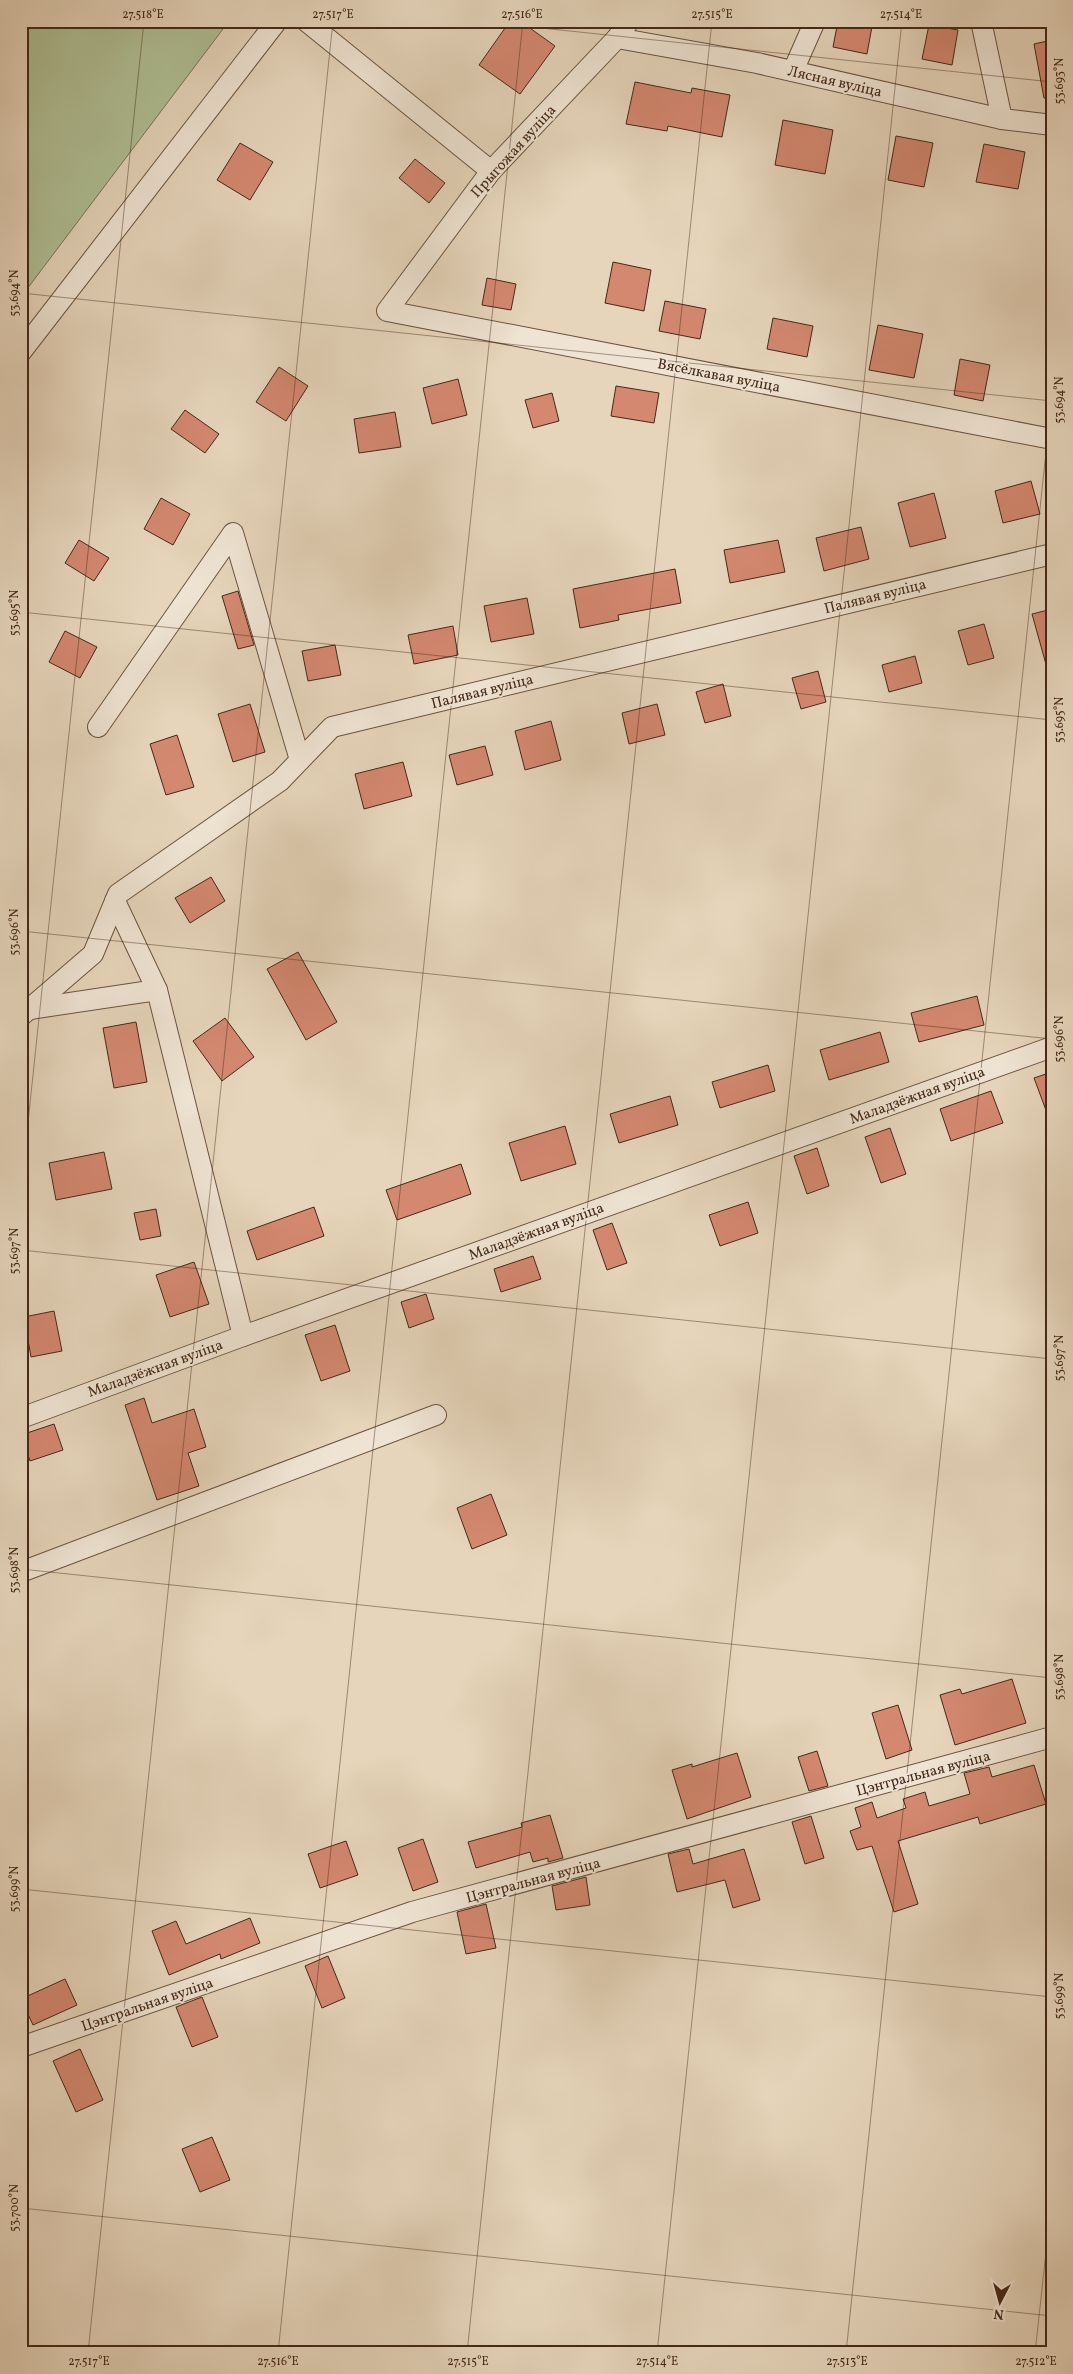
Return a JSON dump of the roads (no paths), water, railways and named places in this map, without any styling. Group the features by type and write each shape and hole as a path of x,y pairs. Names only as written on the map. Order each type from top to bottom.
{"street":[{"path":"21,352 277,21"},
{"path":"306,21 491,171"},
{"name":"Прыгожая вуліца","path":"387,311 491,171 617,38 629,21"},
{"path":"793,71 815,21"},
{"path":"982,21 1002,119"},
{"name":"Лясная вуліца","path":"617,38 793,71 1002,119 1052,125"},
{"name":"Вясёлкавая вуліца","path":"387,311 1052,439"},
{"path":"98,727 233,533 300,760"},
{"name":"Палявая вуліца","path":"25,1013 93,954 118,894 280,780 332,727 1052,554"},
{"path":"115,901 157,990 243,1336"},
{"path":"25,1013 157,990"},
{"name":"Маладзёжная вуліца","path":"21,1418 243,1336 1052,1047"},
{"path":"21,1572 436,1416"},
{"name":"Цэнтральная вуліца","path":"21,2047 412,1912 1052,1737"}]}
